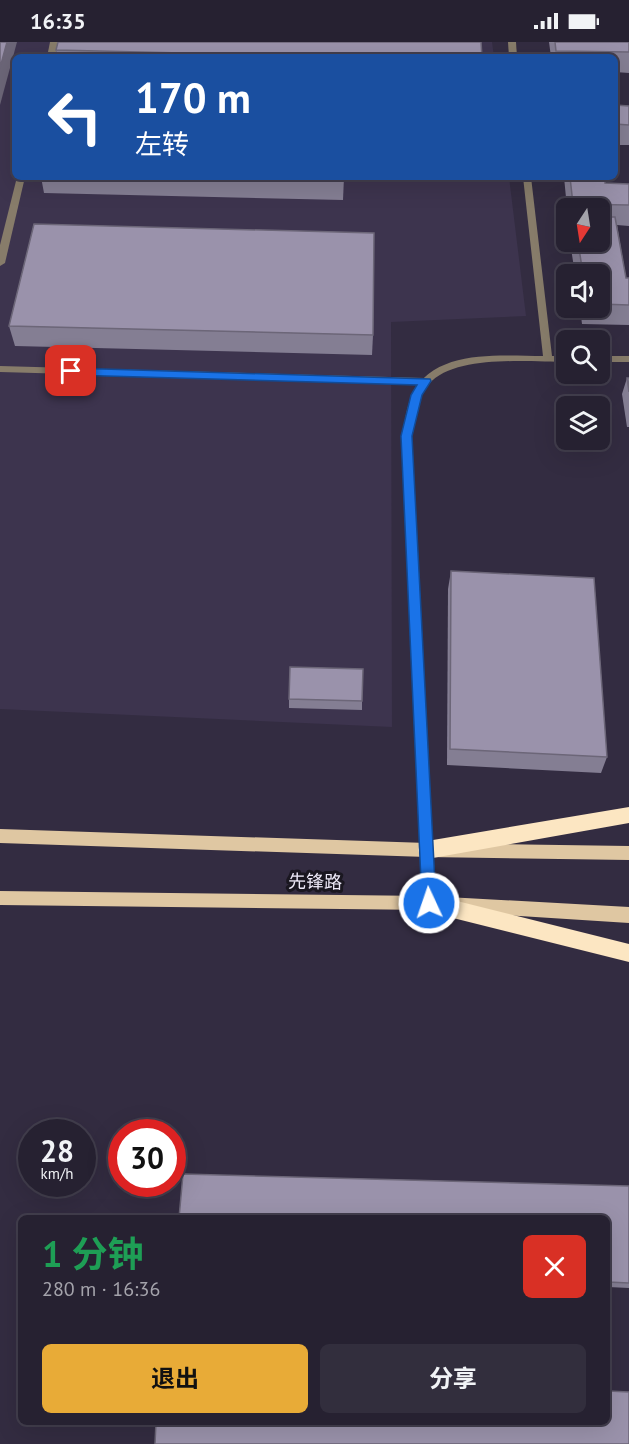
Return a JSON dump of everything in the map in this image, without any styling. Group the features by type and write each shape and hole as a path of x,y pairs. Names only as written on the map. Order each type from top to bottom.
{"highway":[{"path":"427,850 629,815"},
{"path":"429,903 629,953"}],"main road":[{"name":"先锋路","path":"0,836 427,850 629,853"},
{"name":"先锋路","path":"0,898 429,903 629,915"}],"street":[{"path":"0,264 20,180"},
{"path":"527,180 548,359"},
{"path":"429,903 406,436 417,395 426,381 448,365 473,361 556,359"},
{"path":"610,359 629,360"},
{"path":"0,369 426,381"}],"shaded area":[{"path":"0,42 492,42 494,54 12,54 12,180 509,180 526,316 391,322 392,727 0,709"}],"building":[{"path":"0,42 7,42 0,68"},
{"path":"58,42 481,42 482,54 221,54 56,50"},
{"path":"555,42 629,42 629,52 556,51"},
{"path":"618,105 629,106 629,125 618,124"},
{"path":"570,180 605,180 605,183 629,184 629,205 610,205 610,198 572,198"},
{"path":"610,217 615,217 626,278 629,278 629,305 610,304 610,264 581,264 580,252 610,252"},
{"path":"34,224 374,233 373,335 9,326"},
{"path":"451,571 594,578 607,757 450,749"},
{"path":"290,667 363,669 362,701 289,699"},
{"path":"186,1174 629,1186 629,1283 610,1282 610,1215 179,1215 181,1197 186,1197"},
{"path":"610,1391 629,1392 629,1444 155,1444 156,1425 610,1425"}],"route":[{"path":"71,371 426,381 417,395 406,436 429,903"}]}
